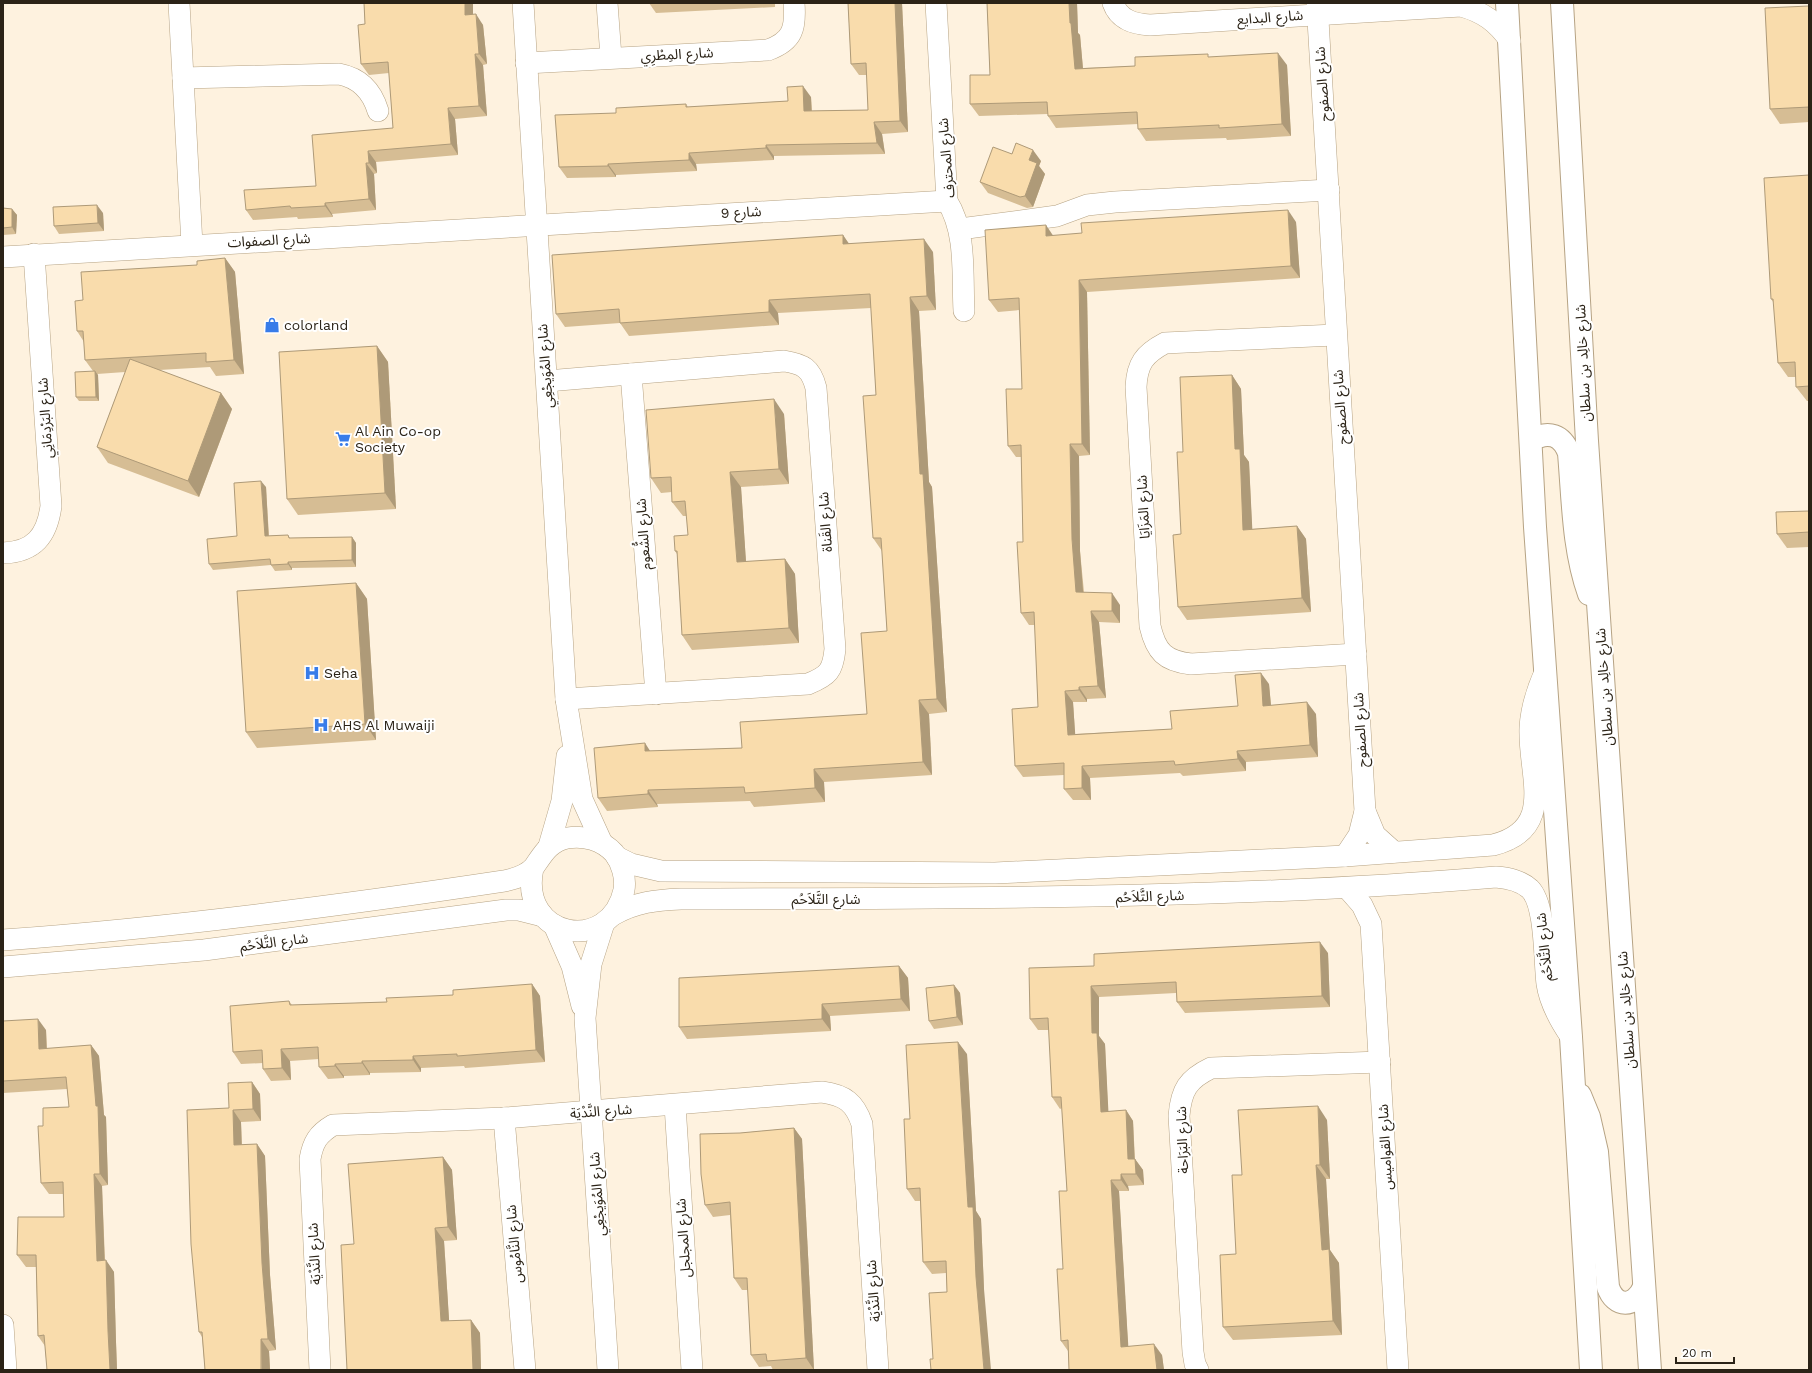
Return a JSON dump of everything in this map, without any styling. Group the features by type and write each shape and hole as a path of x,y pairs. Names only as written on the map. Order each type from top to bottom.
{"main road":[{"path":"1507,3 1531,440 1571,1037 1591,1370"},
{"name":"شارع خالِد بن سلطان","path":"1562,3 1587,441 1650,1370"},
{"path":"1531,440 1540,435 1550,435 1558,438 1566,444 1569,453 1576,543 1584,581 1600,617"},
{"path":"1573,1084 1585,1105 1594,1134 1608,1287 1610,1294 1615,1300 1629,1302 1636,1300 1644,1288"}],"street":[{"path":"180,3 192,245"},
{"name":"شارع المُوَيجْعِي","path":"523,3 535,224 547,381 566,699 582,799 609,850"},
{"path":"608,3 611,57"},
{"name":"شارع المِطْرِي","path":"526,63 611,57 768,50 778,46 788,39 794,29 794,3"},
{"name":"شارع المحترف","path":"936,3 947,201 953,210 960,230 964,311"},
{"name":"شارع البدايع","path":"1114,3 1122,17 1136,24 1150,25 1318,9 1464,5 1489,18 1501,28 1510,41"},
{"name":"شارع الصفوح","path":"1318,9 1335,335 1365,811 1359,835 1345,856"},
{"path":"183,78 339,74 356,79 363,84 370,92 378,111"},
{"path":"960,230 1057,216 1087,205 1115,202 1328,190"},
{"name":"شارع 9","path":"535,224 947,201"},
{"name":"شارع الصفوات","path":"3,257 535,224"},
{"name":"شارع البَرْدِمَانِي","path":"3,554 28,548 41,537 49,522 51,506 34,254"},
{"name":"شارع المَزَايَا","path":"1335,335 1165,343 1152,350 1143,360 1137,373 1136,387 1150,626 1153,642 1162,654 1176,662 1191,664 1356,654"},
{"name":"شارع القَناة","path":"547,381 784,361 793,362 806,367 813,376 816,388 835,649 834,661 829,672 821,679 808,684 566,699"},
{"name":"شارع الشُّعوم","path":"631,374 656,694"},
{"name":"شارع التَّلاَحُم","path":"609,850 631,864 661,871 994,873 1345,856 1493,845 1508,841 1521,833 1530,822 1535,809 1530,728 1535,698 1546,672"},
{"name":"شارع المُوَيجْعِي","path":"549,846 562,801 570,729"},
{"name":"شارع الصفوح","path":"1365,811 1375,835 1394,852"},
{"path":"584,837 609,850 623,871 624,886 621,902 608,919 588,930 570,931 548,921 535,906 531,893 531,880 533,868 537,860 549,846 566,838 584,837"},
{"name":"شارع التَّلاَحُم","path":"3,940 201,922 362,903 513,879 533,868"},
{"name":"شارع التَّلاَحُم","path":"608,919 624,908 643,902 682,899 1118,897 1348,889 1496,877 1510,878 1531,890 1540,906 1548,986 1552,1004 1560,1022 1571,1037"},
{"name":"شارع القواميس","path":"1371,924 1378,903 1391,886"},
{"name":"شارع القواميس","path":"1348,889 1362,904 1371,924 1398,1370"},
{"name":"شارع التَّلاَحُم","path":"3,967 204,950 506,910 519,910 548,921"},
{"name":"شارع المُوَيجْعِي","path":"608,919 591,964 585,1018 608,1370"},
{"name":"شارع المُوَيجْعِي","path":"548,921 572,966 585,1018"},
{"name":"شارع البَرَاحة","path":"1198,1370 1195,1364 1193,1352 1179,1116 1180,1100 1186,1086 1197,1075 1211,1068 1380,1062"},
{"name":"شارع النَّدْيَة","path":"320,1370 310,1159 312,1144 321,1133 333,1125 504,1118 822,1092 836,1094 848,1101 858,1111 862,1124 878,1370"},
{"name":"شارع المجلجل","path":"675,1105 692,1370"},
{"name":"شارع النَّامُوس","path":"504,1118 524,1370"},
{"path":"3,1325 6,1370"}],"building":[{"path":"364,3 465,3 465,15 476,14 479,54 475,54 479,106 448,108 451,144 368,151 369,163 366,163 369,199 325,203 325,206 291,208 290,206 246,210 244,190 316,186 312,135 393,128 388,62 361,64 358,25 365,24"},
{"path":"848,3 895,3 900,121 874,122 877,143 766,145 766,148 689,153 689,160 608,164 608,166 559,167 555,115 616,113 616,108 686,104 686,107 788,101 787,87 803,86 804,111 868,110 866,63 851,64"},
{"path":"987,3 1069,3 1075,69 1135,66 1135,57 1208,54 1208,57 1278,53 1282,124 1219,128 1219,125 1138,129 1137,112 1048,116 1047,102 970,104 970,75 990,75"},
{"path":"1809,6 1809,107 1770,109 1765,8"},
{"path":"1016,143 1033,150 1029,160 1037,163 1025,196 1020,197 980,182 993,147 1012,154"},
{"path":"1809,175 1809,386 1796,387 1795,362 1778,363 1773,299 1771,299 1764,178"},
{"path":"97,205 98,223 54,226 53,207"},
{"path":"3,208 12,209 12,227 3,228"},
{"path":"1288,210 1291,266 1079,280 1082,444 1070,444 1072,539 1076,592 1112,593 1112,611 1091,611 1098,686 1079,687 1079,690 1065,691 1068,735 1172,729 1170,711 1238,706 1235,675 1261,673 1263,706 1307,702 1310,745 1237,751 1238,759 1175,765 1174,761 1082,766 1082,788 1064,789 1064,763 1015,766 1012,709 1038,707 1034,612 1021,613 1017,542 1023,542 1021,445 1008,446 1006,389 1022,389 1019,298 989,300 985,230 1046,225 1046,236 1082,233 1081,223"},
{"path":"843,235 843,244 924,239 927,296 910,297 920,474 923,474 937,699 919,700 923,762 814,769 815,788 745,793 744,787 648,790 648,794 598,798 594,748 645,743 645,751 742,748 740,722 867,714 861,633 887,631 881,538 873,538 863,396 876,395 870,294 769,300 769,312 620,323 619,309 556,314 552,255"},
{"path":"225,258 234,360 206,362 206,353 85,360 83,331 77,331 75,301 83,300 81,272 197,265 197,261"},
{"name":"Al Ain Co-op Society","path":"377,346 385,493 287,499 279,352"},
{"path":"130,359 221,393 188,481 97,447"},
{"path":"95,371 96,397 76,397 75,372"},
{"path":"1232,375 1235,449 1240,449 1243,530 1297,526 1302,598 1178,607 1173,535 1181,534 1177,452 1183,452 1180,377"},
{"path":"774,399 779,469 730,472 737,562 785,559 789,628 682,635 677,551 675,551 674,536 688,535 685,501 672,502 671,477 651,478 646,410"},
{"path":"261,481 265,536 288,535 289,538 352,537 352,560 288,562 288,564 271,565 270,559 209,564 207,539 237,536 234,483"},
{"path":"1809,511 1809,532 1777,534 1776,512"},
{"name":"Seha","path":"356,583 365,724 246,732 237,591"},
{"path":"1320,942 1322,996 1177,1002 1176,982 1091,986 1092,1033 1097,1033 1101,1112 1126,1110 1128,1159 1135,1159 1136,1174 1121,1174 1121,1180 1111,1180 1121,1347 1154,1344 1157,1370 1069,1370 1068,1340 1061,1341 1057,1269 1063,1269 1059,1191 1067,1191 1061,1097 1052,1097 1048,1018 1030,1019 1029,968 1094,966 1094,954"},
{"path":"899,966 901,999 822,1004 822,1019 679,1027 679,978"},
{"path":"532,984 536,1050 457,1056 457,1054 413,1056 413,1060 362,1061 362,1063 335,1064 335,1066 319,1067 318,1047 281,1049 282,1068 263,1069 262,1050 233,1052 230,1006 289,1001 290,1005 387,1002 386,998 453,995 453,990"},
{"path":"954,985 957,1017 929,1021 926,988"},
{"path":"38,1019 39,1049 91,1045 96,1106 98,1106 100,1174 94,1174 97,1261 106,1260 110,1370 47,1370 44,1335 38,1336 36,1255 17,1255 18,1217 64,1217 63,1182 41,1183 38,1126 43,1126 43,1108 69,1107 66,1077 3,1081 3,1021"},
{"path":"958,1042 968,1207 973,1207 976,1277 984,1370 931,1370 930,1359 933,1359 929,1293 947,1292 946,1261 923,1262 920,1188 907,1189 904,1119 910,1119 906,1045"},
{"path":"252,1082 253,1109 233,1110 234,1145 257,1144 262,1263 268,1339 261,1339 261,1370 205,1370 202,1332 199,1332 191,1244 187,1110 229,1108 228,1083"},
{"path":"1318,1106 1320,1165 1316,1165 1322,1250 1329,1249 1333,1321 1223,1327 1220,1255 1236,1254 1232,1175 1242,1175 1238,1110"},
{"path":"794,1128 806,1358 767,1361 766,1354 751,1355 747,1278 734,1278 730,1202 705,1205 701,1174 700,1134 740,1133"},
{"path":"443,1157 448,1227 435,1228 441,1321 471,1320 473,1370 347,1370 341,1245 354,1244 348,1164"}],"place":[{"name":"colorland","path":"272,325"},
{"name":"Al Ain Co-op Society","path":"343,439"},
{"name":"Seha","path":"312,673"},
{"name":"AHS Al Muwaiji","path":"321,725"}]}
